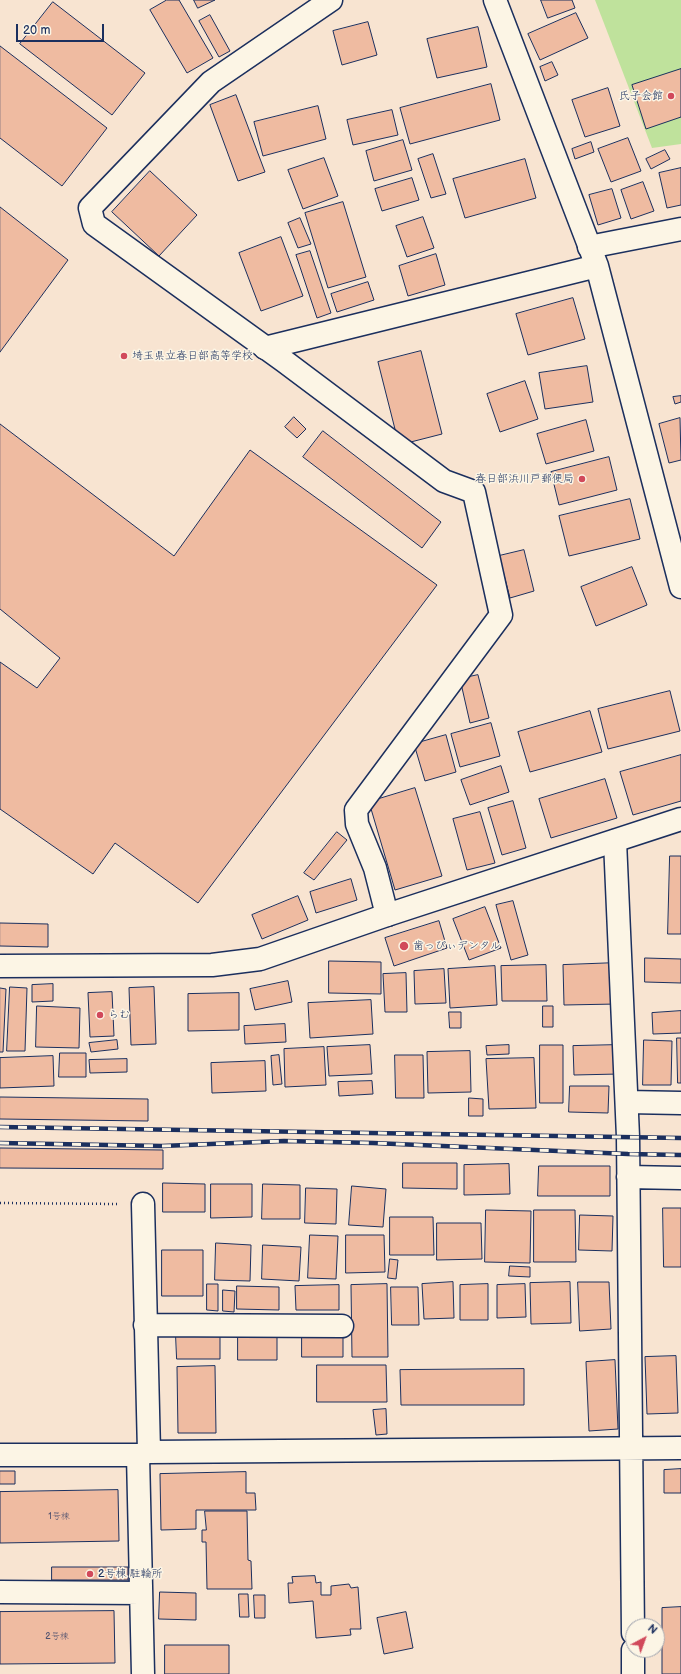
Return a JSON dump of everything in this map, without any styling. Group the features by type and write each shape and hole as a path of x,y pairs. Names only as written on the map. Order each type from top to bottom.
{"street":[{"path":"331,0 211,82 90,208 94,224 265,348 444,481 474,492 501,615 356,810 357,824 374,868 387,915"},
{"path":"495,0 593,257 681,587"},
{"path":"265,348 593,257 681,229"},
{"path":"0,966 212,966 260,959 387,915 681,819"},
{"path":"615,841 628,1177 633,1618"},
{"path":"626,1102 681,1103"},
{"path":"628,1177 681,1178"},
{"path":"143,1204 145,1325 141,1593 143,1674"},
{"path":"145,1325 342,1326"},
{"path":"0,1455 681,1448"},
{"path":"0,1592 141,1593"},
{"path":"633,1658 633,1674"}],"path":[{"path":"0,1203 143,1204"}],"green space":[{"path":"595,0 681,0 681,144 652,148"}],"building":[{"path":"167,0 179,0 213,58 187,73 150,10"},
{"path":"194,0 215,0 198,8"},
{"path":"541,0 572,0 575,8 548,18"},
{"path":"53,2 145,73 112,115 20,44"},
{"path":"576,13 588,38 540,60 528,34"},
{"path":"210,15 230,51 219,57 199,21"},
{"path":"368,22 377,55 342,65 333,31"},
{"path":"478,27 487,67 437,78 427,39"},
{"path":"0,46 107,128 62,186 0,138"},
{"path":"552,62 558,75 545,81 540,67"},
{"path":"681,69 681,117 646,129 632,85"},
{"path":"491,84 500,120 410,144 400,108"},
{"path":"608,88 620,126 585,137 572,100"},
{"path":"236,95 265,172 238,181 210,105"},
{"path":"318,106 326,139 263,156 254,122"},
{"path":"392,110 398,135 353,145 347,120"},
{"path":"628,138 641,171 611,182 598,149"},
{"path":"403,140 412,170 374,181 366,151"},
{"path":"591,142 594,152 575,159 572,149"},
{"path":"665,150 670,159 651,169 646,159"},
{"path":"433,154 446,194 431,198 418,159"},
{"path":"324,158 338,196 303,209 288,170"},
{"path":"525,159 536,198 465,218 453,179"},
{"path":"681,168 681,205 667,208 659,173"},
{"path":"150,171 197,215 159,256 112,212"},
{"path":"412,178 419,200 382,211 375,189"},
{"path":"643,182 654,211 631,219 621,190"},
{"path":"612,189 621,218 598,225 589,195"},
{"path":"343,202 366,277 328,288 305,213"},
{"path":"0,207 68,260 0,352"},
{"path":"423,217 434,248 407,257 396,226"},
{"path":"300,218 311,244 298,248 288,223"},
{"path":"281,237 303,296 261,311 239,253"},
{"path":"310,251 331,313 317,318 296,255"},
{"path":"436,254 445,285 408,296 399,266"},
{"path":"368,282 374,300 337,312 331,294"},
{"path":"573,298 585,339 528,355 516,314"},
{"path":"421,351 442,434 399,445 378,362"},
{"path":"587,366 593,402 545,409 539,373"},
{"path":"525,381 538,419 500,432 487,394"},
{"path":"681,396 681,402 675,404 673,397"},
{"path":"294,417 306,429 297,438 285,427"},
{"path":"680,418 681,460 669,463 659,424"},
{"path":"586,420 594,451 546,464 537,434"},
{"path":"0,424 174,556 250,450 437,585 198,903 115,843 93,874 0,809 0,662 37,688 60,658 0,609"},
{"path":"323,431 441,522 422,548 303,457"},
{"path":"609,457 617,490 559,505 551,472"},
{"path":"630,499 640,539 569,556 559,516"},
{"path":"524,550 534,591 510,598 499,556"},
{"path":"632,567 647,605 596,626 581,587"},
{"path":"478,675 489,718 470,723 460,679"},
{"path":"670,691 680,731 608,749 598,709"},
{"path":"590,711 602,752 530,772 518,732"},
{"path":"491,723 500,756 460,767 451,734"},
{"path":"446,735 456,772 425,781 414,744"},
{"path":"681,755 681,801 633,815 620,772"},
{"path":"501,766 509,792 470,805 461,780"},
{"path":"605,779 617,818 551,838 539,799"},
{"path":"415,788 442,876 395,890 369,802"},
{"path":"513,801 526,848 502,855 488,808"},
{"path":"480,812 495,863 467,870 453,819"},
{"path":"337,832 347,840 314,880 304,873"},
{"path":"670,856 681,856 681,934 668,934"},
{"path":"351,879 357,900 316,913 310,892"},
{"path":"298,896 308,920 262,939 252,915"},
{"path":"513,901 528,955 511,960 496,905"},
{"path":"485,907 501,948 469,960 453,919"},
{"path":"439,921 447,948 394,966 385,938"},
{"path":"0,923 48,924 48,947 0,946"},
{"path":"645,958 681,959 681,983 645,982"},
{"path":"329,961 381,962 381,994 329,993"},
{"path":"616,963 617,1004 564,1005 563,965"},
{"path":"546,965 547,1001 502,1001 501,966"},
{"path":"495,966 497,1005 450,1008 448,969"},
{"path":"444,969 446,1003 415,1004 414,971"},
{"path":"406,973 407,1012 385,1012 383,974"},
{"path":"288,981 292,1002 255,1010 250,989"},
{"path":"53,984 53,1001 32,1002 32,985"},
{"path":"10,987 27,988 25,1051 7,1051"},
{"path":"154,987 156,1044 131,1045 129,988"},
{"path":"0,988 6,989 3,1052 0,1052"},
{"path":"112,992 114,1036 90,1037 88,993"},
{"path":"239,993 239,1030 188,1031 188,994"},
{"path":"371,1000 373,1034 310,1038 308,1003"},
{"path":"37,1006 80,1008 79,1048 36,1047"},
{"path":"543,1006 553,1006 553,1027 543,1027"},
{"path":"681,1011 681,1033 653,1034 652,1013"},
{"path":"449,1012 461,1012 461,1028 450,1028"},
{"path":"285,1024 286,1042 245,1044 244,1026"},
{"path":"677,1038 681,1038 681,1083 678,1083"},
{"path":"117,1040 118,1049 91,1052 89,1043"},
{"path":"644,1040 672,1041 671,1085 643,1085"},
{"path":"370,1045 372,1074 329,1076 327,1047"},
{"path":"509,1045 509,1054 487,1055 486,1046"},
{"path":"540,1045 563,1045 563,1103 540,1103"},
{"path":"618,1045 619,1074 574,1075 573,1046"},
{"path":"324,1047 326,1085 285,1087 284,1049"},
{"path":"470,1051 471,1092 428,1093 427,1052"},
{"path":"60,1053 86,1053 86,1077 59,1077"},
{"path":"279,1055 282,1084 273,1085 271,1056"},
{"path":"395,1055 423,1055 424,1098 396,1098"},
{"path":"53,1056 54,1086 0,1088 0,1058"},
{"path":"534,1058 536,1108 489,1109 486,1059"},
{"path":"127,1059 127,1072 90,1073 89,1060"},
{"path":"265,1061 266,1091 212,1093 211,1063"},
{"path":"372,1081 373,1094 339,1096 338,1082"},
{"path":"570,1086 609,1086 608,1113 569,1112"},
{"path":"0,1097 148,1099 148,1121 0,1119"},
{"path":"469,1098 483,1099 483,1116 469,1116"},
{"path":"0,1148 163,1150 163,1169 0,1168"},
{"path":"403,1163 457,1163 457,1189 403,1188"},
{"path":"509,1164 510,1194 464,1195 464,1165"},
{"path":"539,1166 610,1166 610,1196 538,1196"},
{"path":"163,1183 205,1184 205,1212 163,1212"},
{"path":"211,1184 252,1184 252,1217 211,1218"},
{"path":"263,1184 300,1185 300,1219 262,1219"},
{"path":"352,1186 386,1189 383,1227 349,1225"},
{"path":"306,1188 337,1189 336,1224 305,1223"},
{"path":"663,1208 681,1208 681,1267 664,1267"},
{"path":"486,1210 531,1211 530,1263 485,1262"},
{"path":"534,1210 575,1210 576,1262 534,1262"},
{"path":"580,1215 613,1216 612,1251 579,1250"},
{"path":"390,1217 433,1217 434,1255 390,1255"},
{"path":"437,1223 481,1223 482,1259 437,1260"},
{"path":"310,1235 338,1236 336,1279 308,1278"},
{"path":"346,1235 384,1235 385,1272 346,1273"},
{"path":"216,1243 251,1245 250,1281 215,1280"},
{"path":"263,1245 301,1247 299,1281 262,1279"},
{"path":"162,1250 203,1250 203,1296 162,1296"},
{"path":"390,1259 398,1260 396,1279 388,1278"},
{"path":"510,1266 530,1267 530,1277 509,1276"},
{"path":"453,1282 454,1318 424,1319 422,1284"},
{"path":"570,1282 571,1323 531,1324 530,1283"},
{"path":"578,1282 609,1282 611,1329 580,1331"},
{"path":"207,1284 218,1284 218,1311 207,1310"},
{"path":"387,1284 388,1357 352,1357 351,1285"},
{"path":"488,1284 488,1320 460,1320 460,1285"},
{"path":"525,1284 526,1317 497,1318 497,1285"},
{"path":"339,1285 339,1310 296,1310 295,1286"},
{"path":"237,1286 279,1287 279,1310 237,1309"},
{"path":"391,1287 418,1287 419,1325 392,1325"},
{"path":"223,1290 235,1291 234,1312 223,1311"},
{"path":"302,1334 343,1334 343,1357 302,1357"},
{"path":"176,1336 220,1336 220,1359 177,1359"},
{"path":"238,1336 277,1336 277,1360 238,1360"},
{"path":"676,1356 678,1413 647,1414 645,1357"},
{"path":"615,1360 618,1429 589,1431 586,1362"},
{"path":"317,1365 386,1365 387,1402 317,1402"},
{"path":"215,1366 216,1433 178,1433 177,1367"},
{"path":"524,1369 524,1405 401,1405 400,1370"},
{"path":"386,1409 387,1434 376,1435 373,1410"},
{"path":"681,1469 681,1493 664,1493 664,1470"},
{"path":"0,1471 15,1471 15,1484 0,1484"},
{"path":"246,1472 246,1493 255,1493 256,1510 196,1510 196,1529 161,1530 160,1474"},
{"path":"118,1490 119,1541 0,1543 0,1492"},
{"path":"205,1511 247,1511 248,1560 251,1561 252,1589 207,1589 206,1542 202,1542 202,1530 206,1530"},
{"name":"2号棟 駐輪所","path":"52,1567 128,1567 128,1580 52,1580"},
{"path":"315,1576 316,1583 321,1582 321,1595 331,1595 331,1586 349,1584 351,1588 358,1587 361,1629 350,1629 351,1635 316,1638 313,1601 289,1603 288,1583 293,1583 292,1577"},
{"path":"160,1592 196,1593 196,1620 159,1619"},
{"path":"239,1594 248,1594 249,1617 240,1617"},
{"path":"254,1595 265,1595 265,1618 255,1618"},
{"path":"681,1607 681,1674 662,1674 662,1658 665,1658 665,1618 662,1618 662,1608"},
{"path":"114,1611 115,1663 0,1664 0,1612"},
{"path":"406,1612 413,1648 384,1654 377,1618"},
{"path":"165,1645 229,1645 229,1674 165,1674"}],"railway":[{"path":"0,1127 681,1138"},
{"path":"0,1143 162,1146 284,1141 681,1155"}],"place":[{"name":"氏子会館","path":"671,96"},
{"name":"埼玉県立春日部高等学校","path":"124,356"},
{"name":"春日部浜川戸郵便局","path":"582,479"},
{"name":"歯っぴぃデンタル","path":"404,946"},
{"name":"らむ","path":"100,1015"},
{"name":"2号棟 駐輪所","path":"90,1574"}]}
